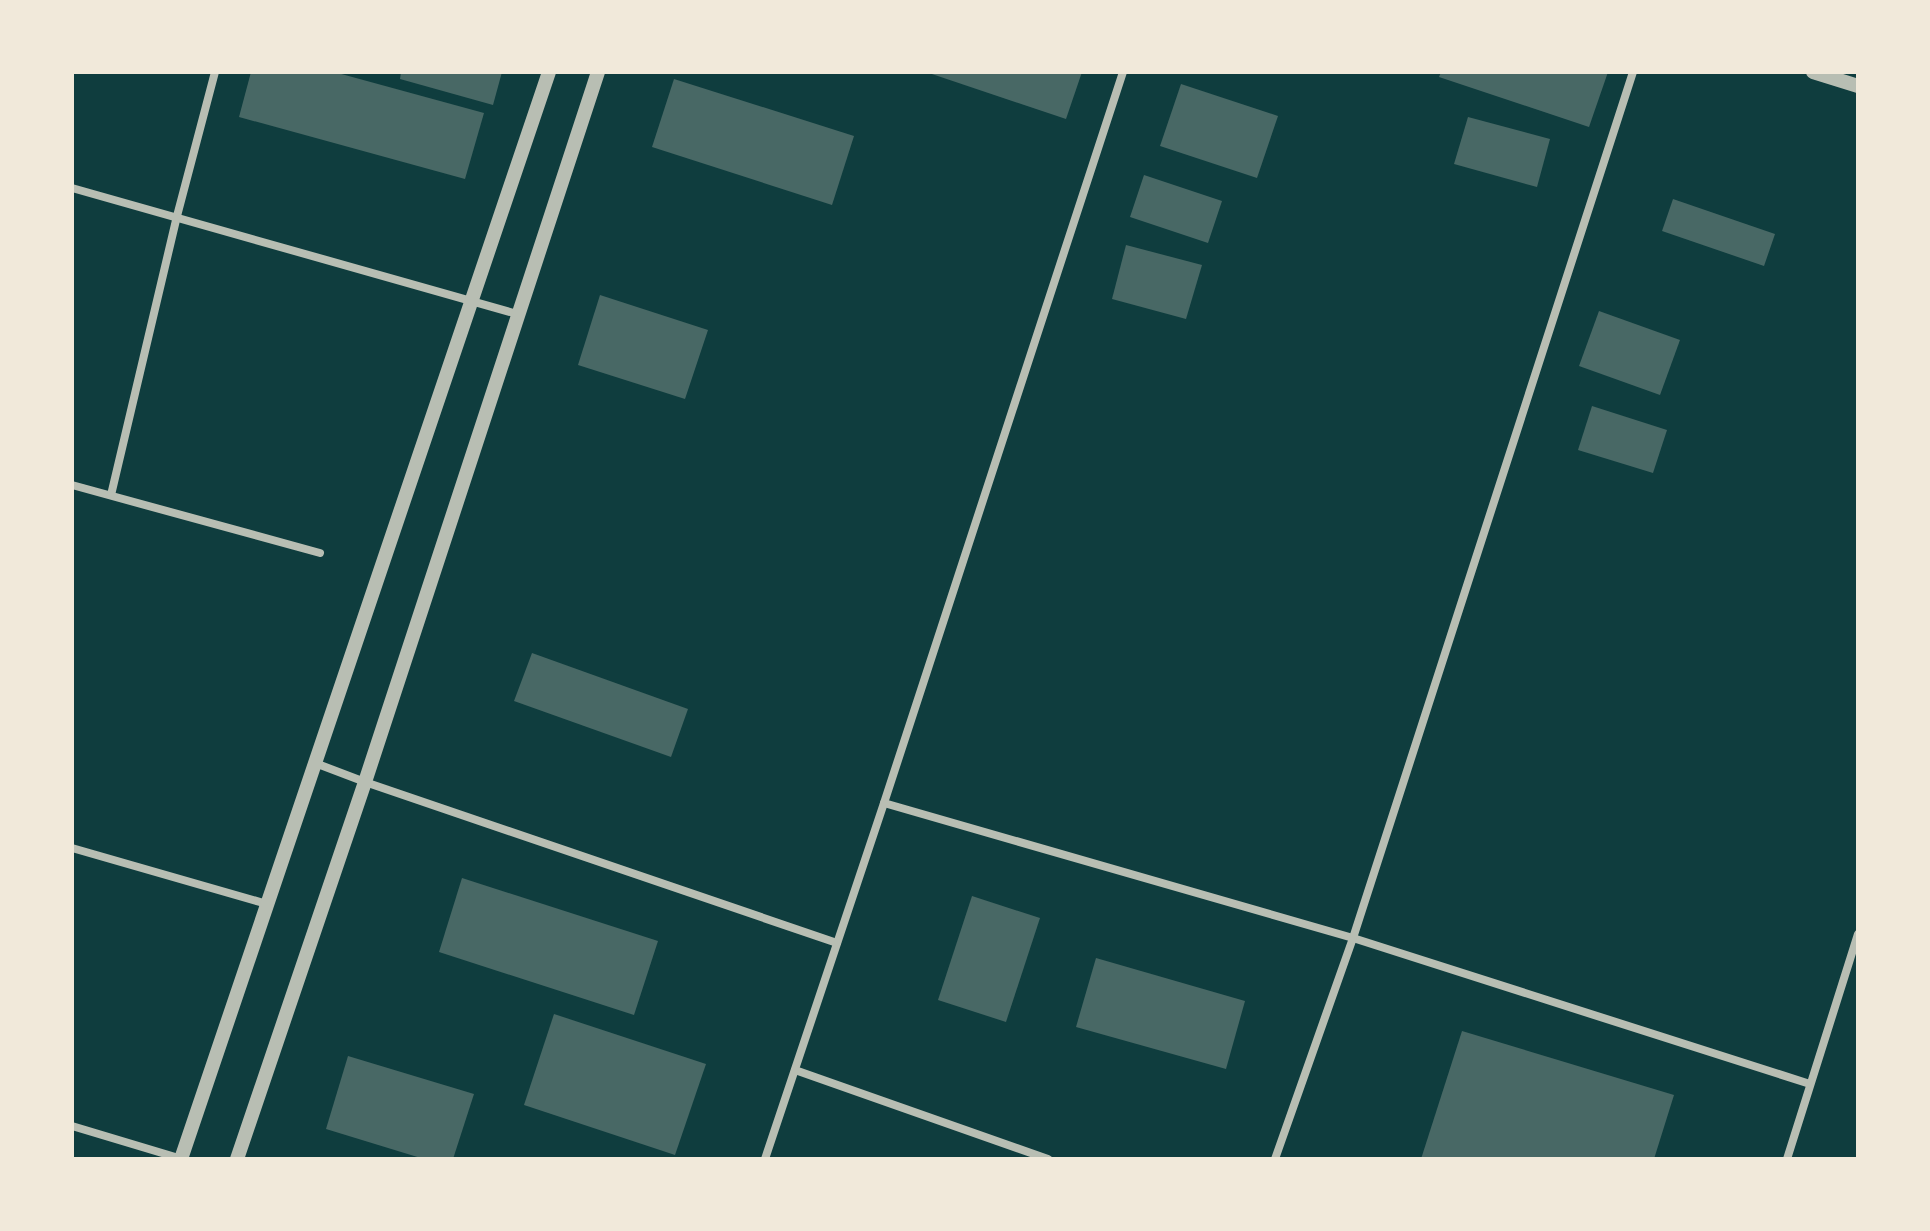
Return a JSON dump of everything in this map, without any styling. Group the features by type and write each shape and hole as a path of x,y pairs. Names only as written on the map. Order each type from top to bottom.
{"street":[{"path":"111,495 177,216 215,72"},
{"path":"72,1126 182,1159 549,72"},
{"path":"237,1159 365,782 598,72"},
{"path":"765,1159 1123,72"},
{"path":"1275,1159 1353,938 1633,72"},
{"path":"1813,72 1858,86"},
{"path":"72,188 517,314"},
{"path":"72,485 320,553"},
{"path":"315,763 837,943"},
{"path":"884,803 1353,938 1810,1084"},
{"path":"72,848 267,904"},
{"path":"1787,1159 1858,934"},
{"path":"795,1070 1048,1159"}],"building":[{"path":"251,72 334,72 484,113 465,179 239,117"},
{"path":"401,72 502,72 493,105 400,79"},
{"path":"926,72 1082,72 1066,119"},
{"path":"1441,72 1608,72 1589,127 1439,77"},
{"path":"674,79 854,136 832,205 652,147"},
{"path":"1181,84 1278,116 1257,178 1160,146"},
{"path":"1468,117 1550,139 1537,187 1454,164"},
{"path":"1144,175 1222,201 1208,243 1130,217"},
{"path":"1673,199 1775,234 1764,266 1662,231"},
{"path":"1126,245 1202,265 1186,319 1112,299"},
{"path":"600,295 708,330 685,399 578,365"},
{"path":"1599,311 1680,340 1660,395 1579,366"},
{"path":"1592,406 1667,430 1653,473 1578,450"},
{"path":"532,653 688,709 671,757 514,701"},
{"path":"462,878 658,941 634,1015 439,952"},
{"path":"972,896 1040,918 1006,1022 938,1000"},
{"path":"1096,958 1245,1001 1226,1069 1076,1027"},
{"path":"554,1014 706,1064 675,1155 524,1105"},
{"path":"1462,1031 1674,1095 1654,1159 1421,1159"},
{"path":"348,1056 474,1094 453,1159 424,1159 326,1129"}]}
